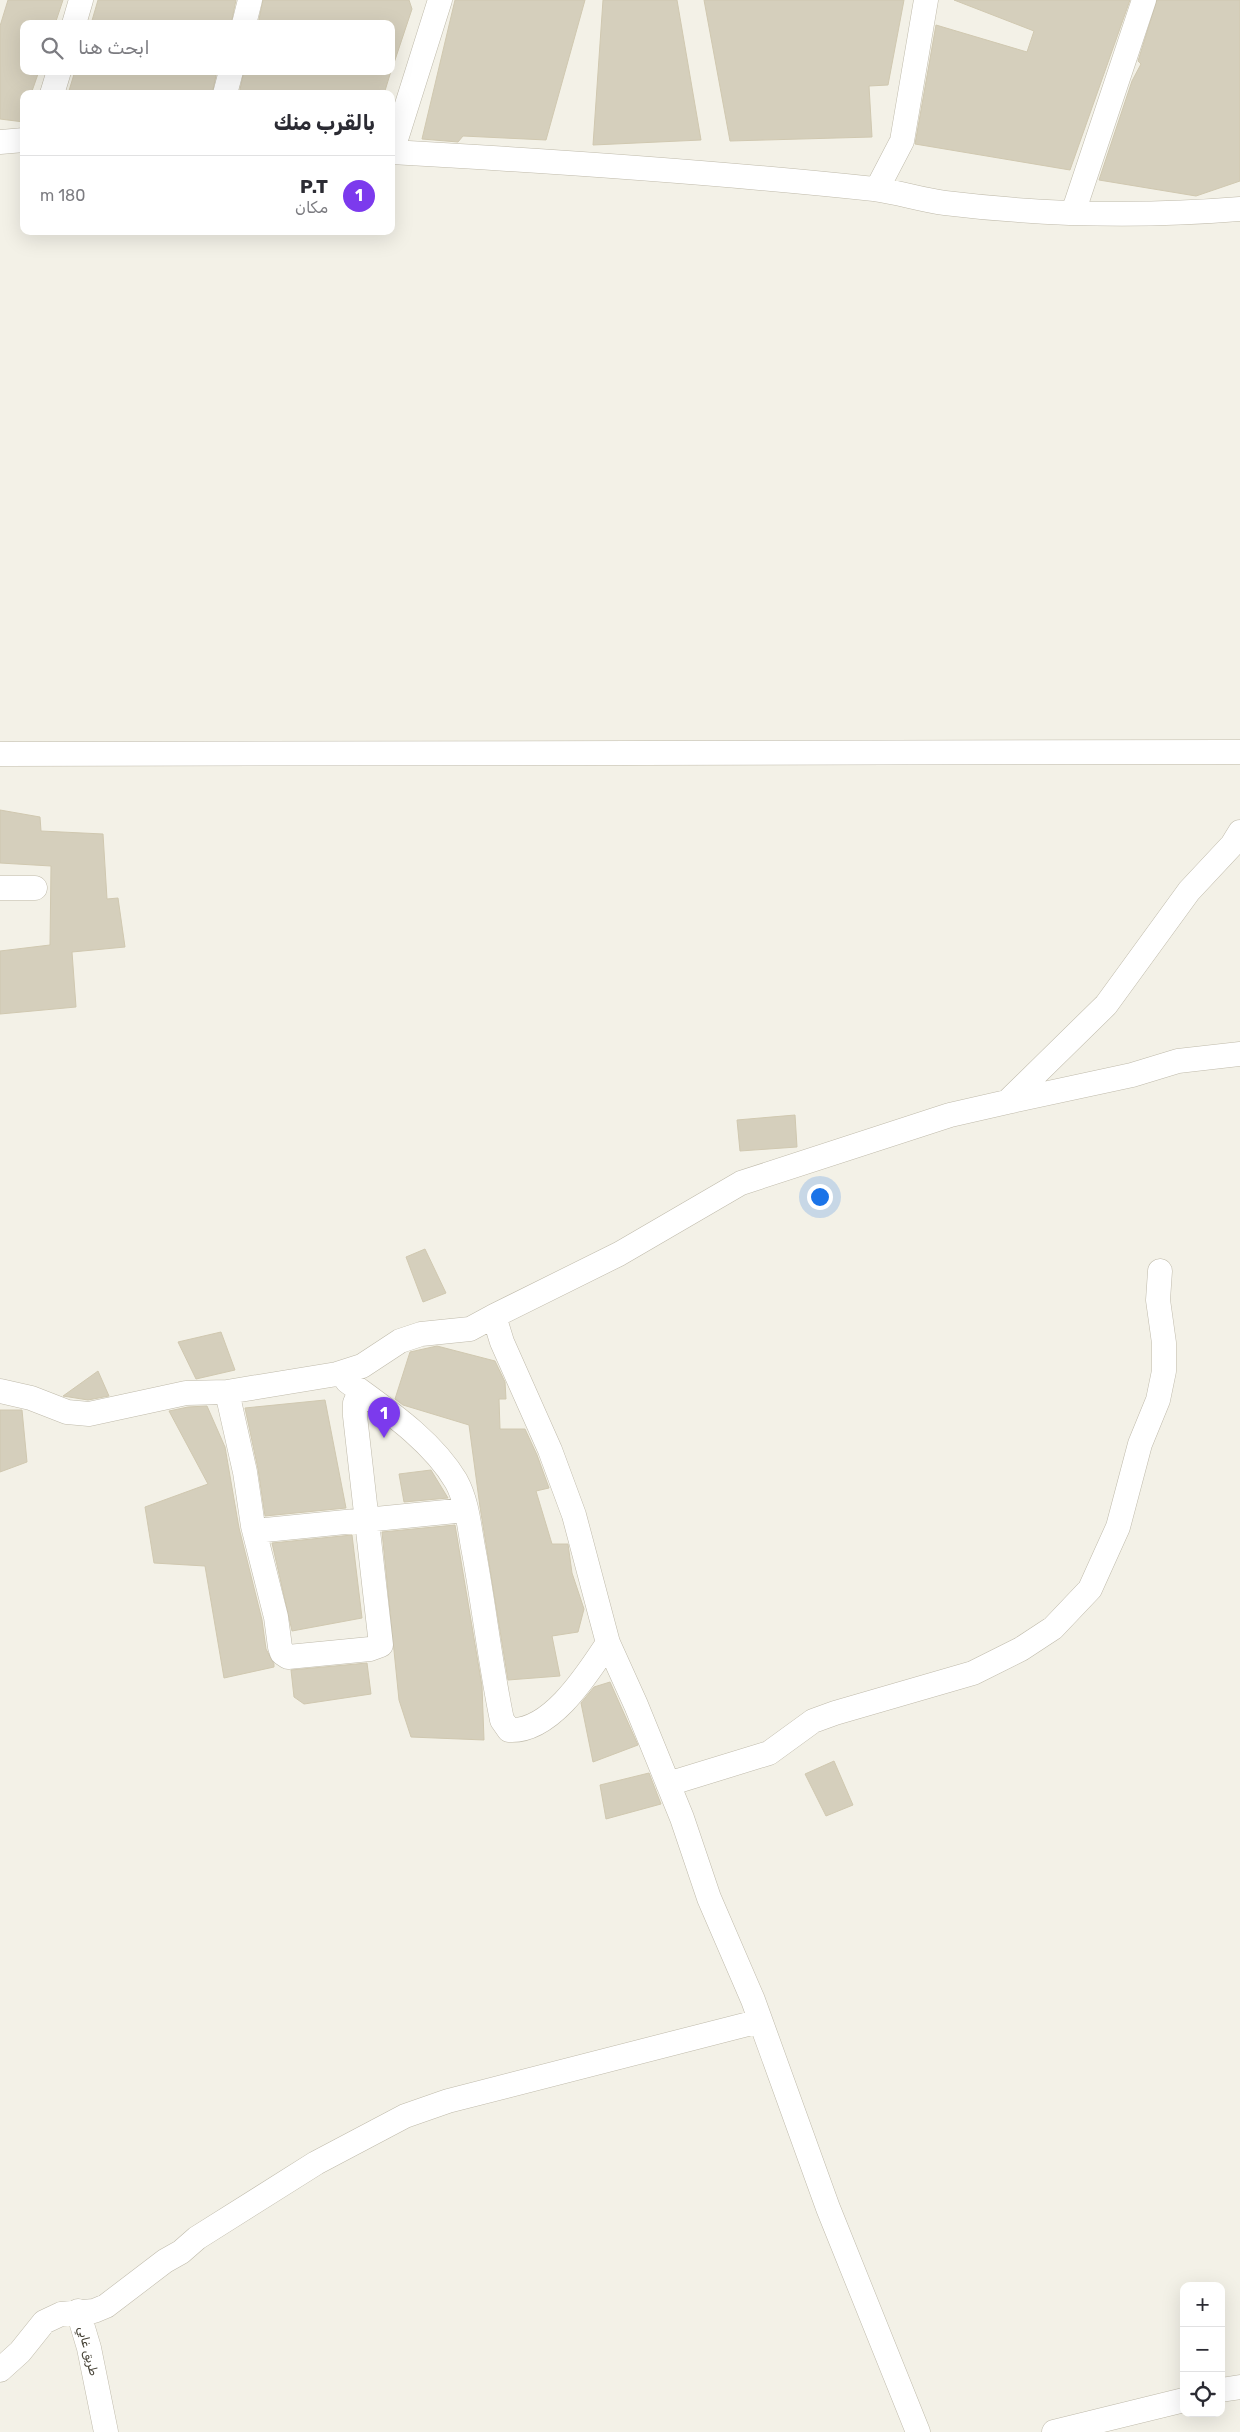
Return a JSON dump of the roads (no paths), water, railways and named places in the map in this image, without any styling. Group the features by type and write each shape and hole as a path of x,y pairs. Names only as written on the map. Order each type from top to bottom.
{"street":[{"path":"75,20 81,0"},
{"path":"245,20 250,0"},
{"path":"395,142 440,0"},
{"path":"877,189 902,141 926,0"},
{"path":"1073,212 1144,0"},
{"path":"53,90 58,75"},
{"path":"226,90 230,75"},
{"path":"0,142 20,140"},
{"path":"395,152 719,175 877,189 944,203 1073,212 1165,215 1240,209"},
{"path":"0,754 1240,752"},
{"path":"1007,1102 1106,1005 1189,891 1232,845 1240,832"},
{"path":"0,888 35,888"},
{"path":"0,1391 32,1398 78,1414 89,1414 186,1393 227,1392 337,1374 362,1366 400,1341 421,1334 470,1329 619,1254 741,1183 950,1115 1132,1075 1178,1061 1240,1054"},
{"path":"668,1784 769,1753 813,1721 973,1673 1021,1648 1053,1628 1090,1589 1118,1526 1140,1444 1158,1400 1164,1370 1164,1343 1158,1300 1160,1271"},
{"path":"494,1316 502,1342 550,1450 574,1515 608,1643 668,1784 709,1898 753,2000 828,2208 918,2432"},
{"path":"337,1374 421,1439 444,1464 460,1490 466,1510 502,1720 509,1730 517,1731 529,1728 563,1702 582,1683 608,1643"},
{"path":"227,1392 245,1472 255,1531 276,1617 280,1647 282,1654 288,1657 370,1649 381,1645 354,1416 355,1403 360,1391"},
{"path":"255,1531 466,1510"},
{"path":"78,2311 94,2311 106,2306 181,2252 196,2238 316,2162 405,2116 448,2101 760,2021"},
{"name":"طريق غابي","path":"0,2370 20,2352 44,2322 62,2314 78,2311 89,2348 106,2432"},
{"path":"1225,2389 1240,2387"},
{"path":"1054,2432 1180,2401"}],"place":[{"name":"P.T","path":"384,1438"}]}
